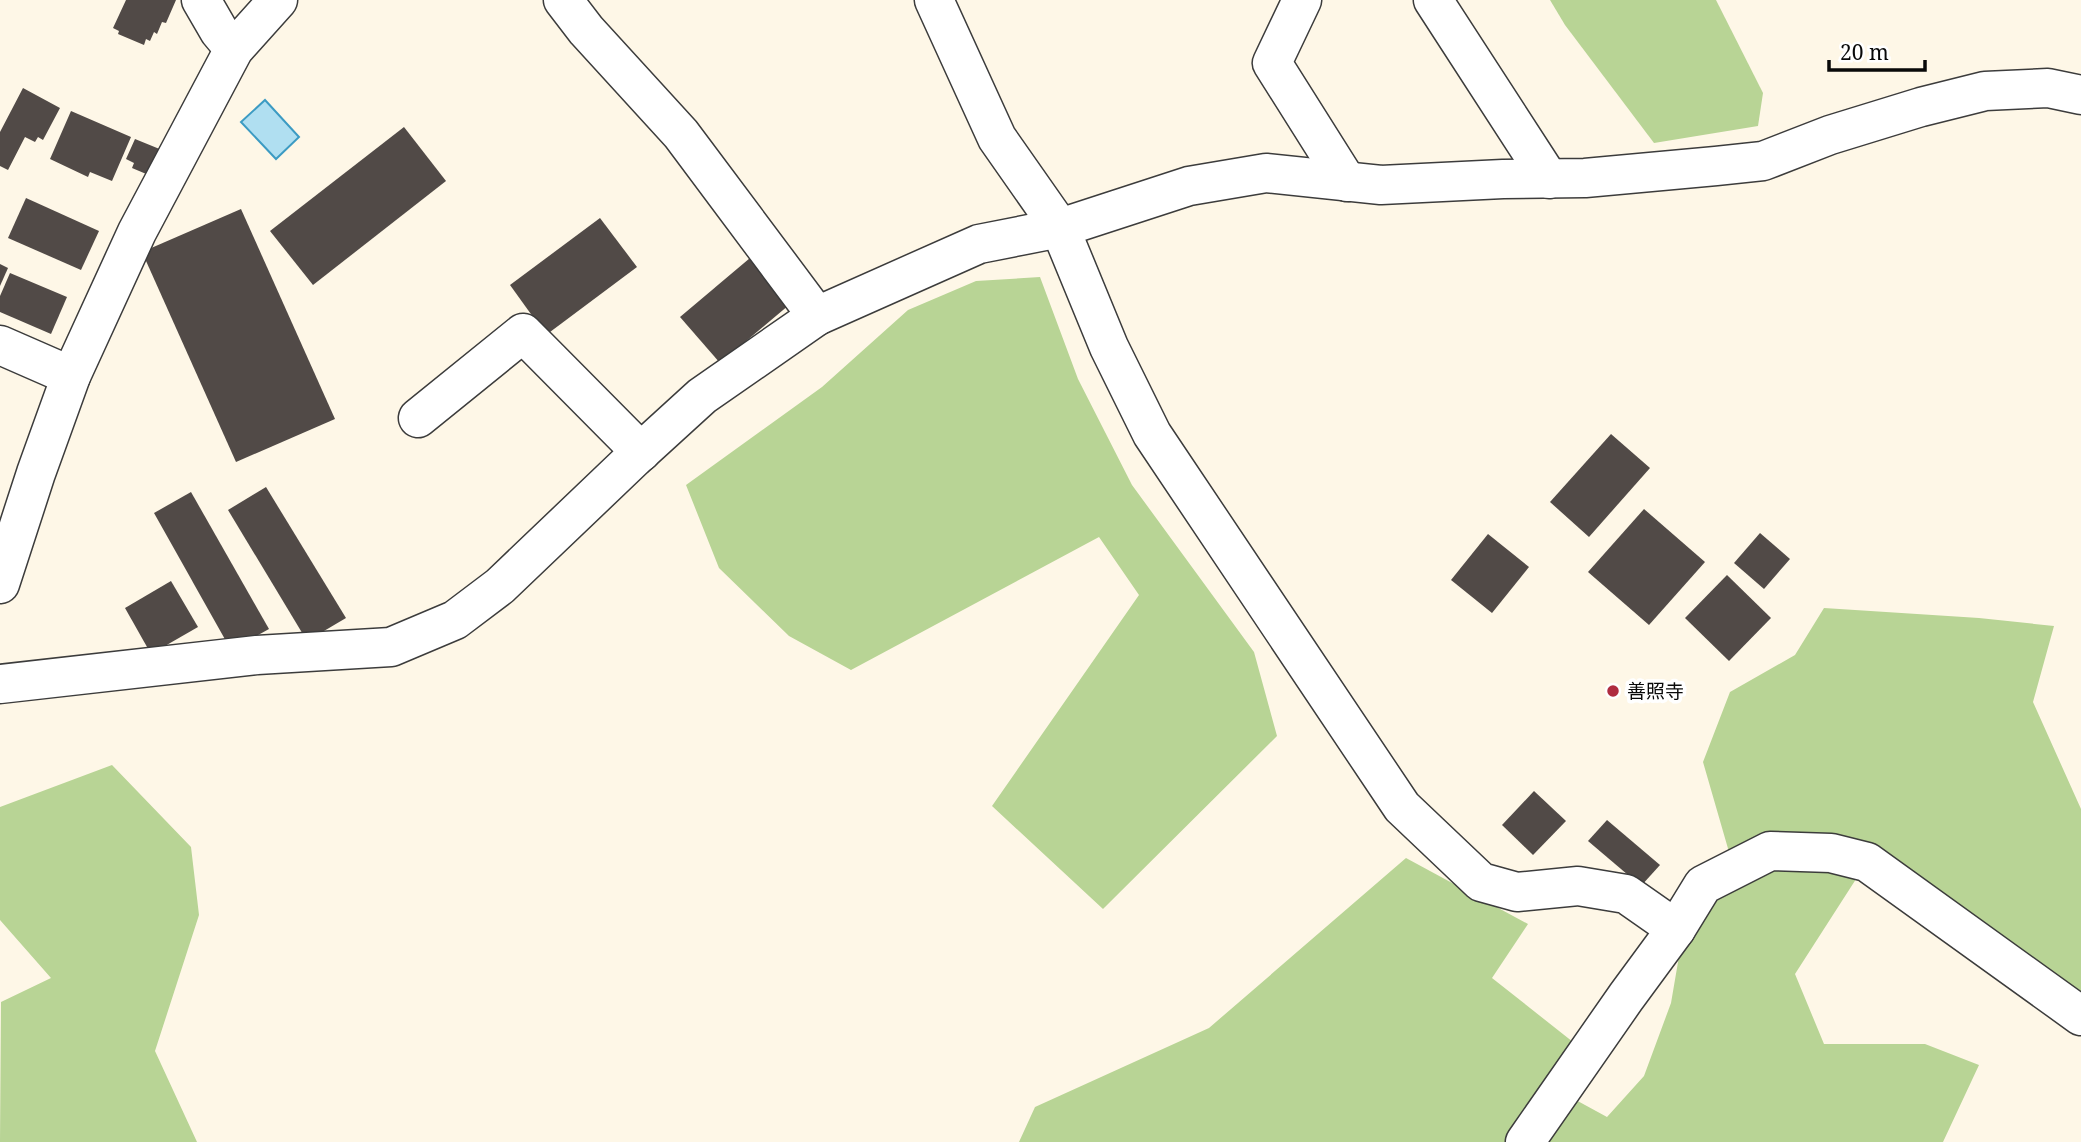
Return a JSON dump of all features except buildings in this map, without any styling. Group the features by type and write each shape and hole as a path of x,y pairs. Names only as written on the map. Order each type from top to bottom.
{"street":[{"path":"201,0 219,32 234,49"},
{"path":"0,584 71,376 136,232 234,49 278,0"},
{"path":"563,0 586,30 681,134 817,316"},
{"path":"934,0 997,138 1060,228 1109,347 1152,435 1402,807 1481,882 1517,892 1578,886 1626,894 1676,929"},
{"path":"1302,0 1272,63 1347,181"},
{"path":"1433,0 1549,178"},
{"path":"0,684 257,656 391,647 455,620 500,586 702,397 817,316 979,244 1060,228 1189,186 1266,173 1381,185 1585,178 1763,162 1843,131 1985,91 2048,88 2081,95"},
{"path":"418,418 523,333 641,452"},
{"path":"0,345 71,376"},
{"path":"1525,1142 1676,929 1703,885 1770,850 1831,853 1867,862 2081,1016"}],"green space":[{"path":"1550,0 1716,0 1763,93 1758,126 1654,143 1565,25"},
{"path":"1040,277 1078,379 1132,485 1254,652 1277,736 1103,909 992,806 1139,595 1099,537 851,670 789,636 719,568 686,485 822,387 908,310 976,281"},
{"path":"1824,608 1979,618 2054,626 2033,702 2081,809 2081,1006 1867,862 1795,974 1824,1044 1925,1044 1979,1065 1943,1142 1019,1142 1035,1107 1209,1028 1406,858 1528,924 1492,978 1592,1057 1574,1099 1607,1117 1644,1076 1671,1003 1683,933 1729,852 1703,762 1730,692 1795,655"},
{"path":"112,765 191,847 199,915 155,1051 197,1142 0,1142 1,1002 51,978 0,920 0,807"}],"water":[{"path":"265,100 299,137 276,159 241,122"}],"place":[{"name":"善照寺","path":"1613,691"}]}
